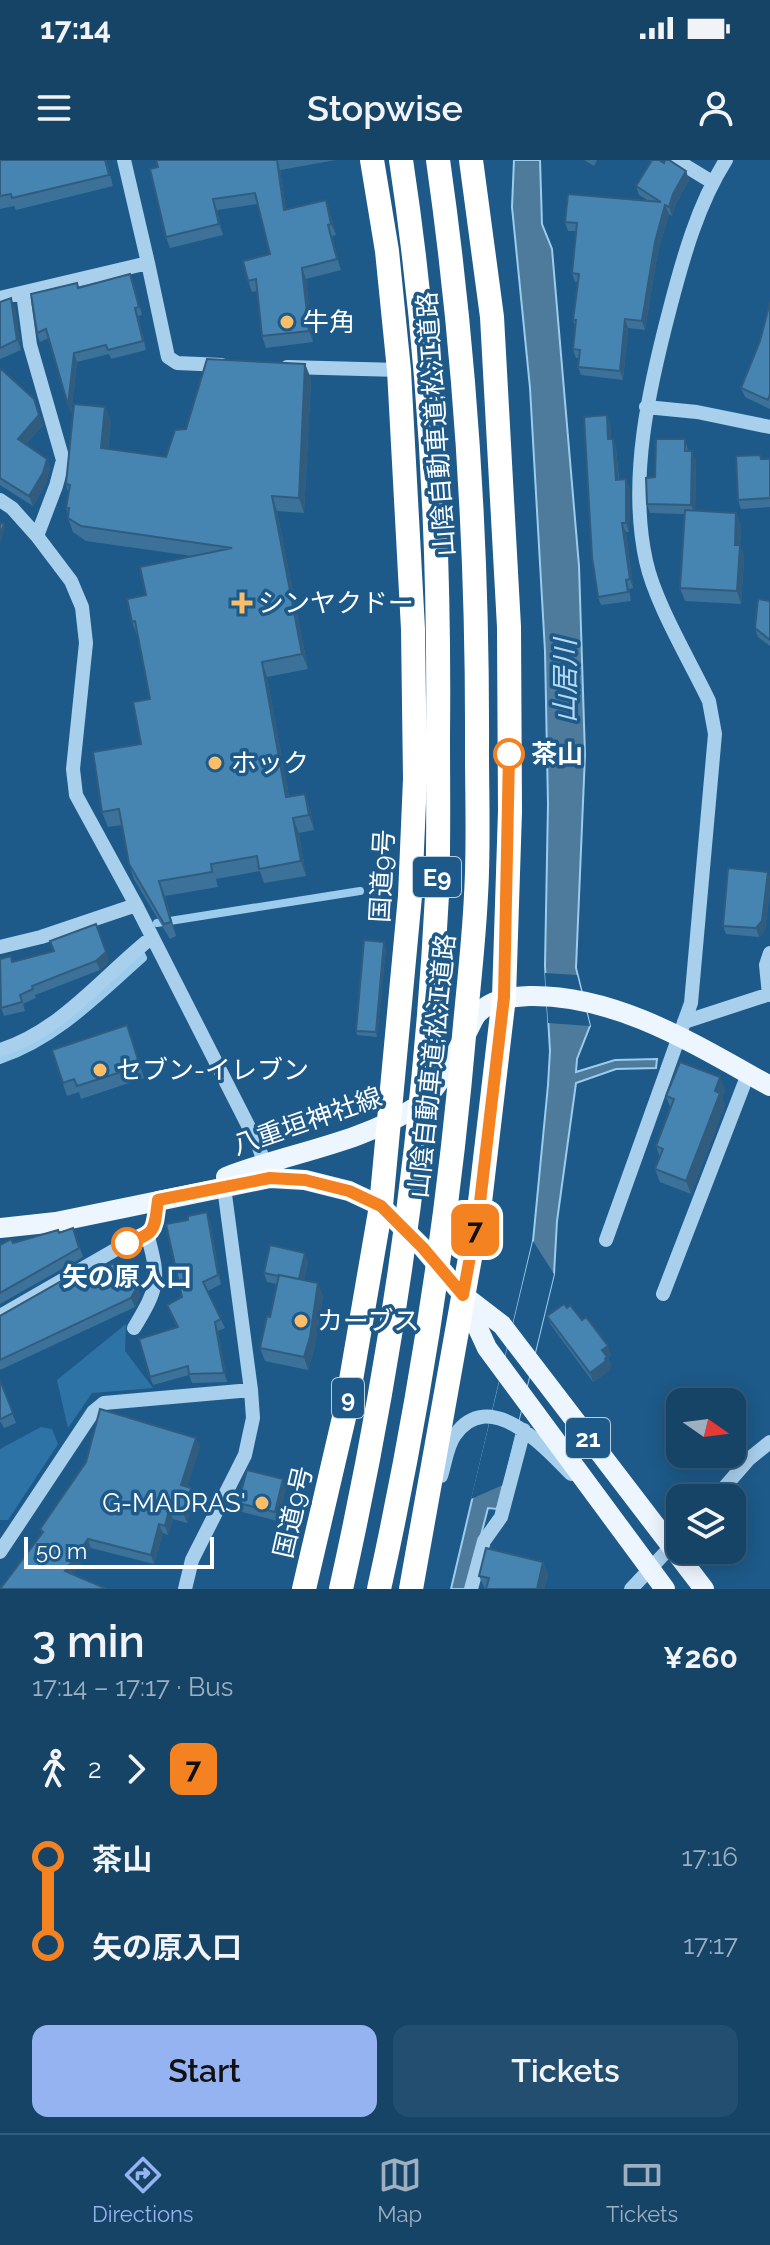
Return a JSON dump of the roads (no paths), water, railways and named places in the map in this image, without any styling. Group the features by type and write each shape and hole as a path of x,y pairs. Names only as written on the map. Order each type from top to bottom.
{"highway":[{"name":"国道9号","path":"304,1589 346,1409 381,1206 410,896 415,779 413,629 399,370 387,251 372,160"},
{"name":"山陰自動車道;松江道路","path":"341,1589 368,1466 392,1323 421,1109 437,893 439,630 431,441 414,250 401,160"},
{"name":"山陰自動車道;松江道路","path":"379,1589 404,1473 429,1330 457,1117 477,895 478,631 468,426 438,160"},
{"path":"412,1585 480,1202 504,997 510,811 509,627 492,317 471,160"}],"main road":[{"path":"504,997 582,999 681,1030 770,1086"},
{"name":"八重垣神社線","path":"0,1228 56,1222 224,1187 391,1121 416,1106 438,1084 478,1013 504,997"},
{"name":"八重垣神社線","path":"165,1199 267,1170 349,1191 381,1206"},
{"name":"21","path":"381,1206 423,1248 463,1295 502,1325 666,1529"},
{"name":"21","path":"463,1295 487,1348 665,1589"},
{"name":"21","path":"689,1564 704,1589"}],"street":[{"path":"124,160 168,357 177,363 230,365"},
{"path":"676,160 712,182"},
{"path":"606,1240 691,1003 715,734 709,701 647,564 642,535 642,449 646,407 682,263 712,182 726,160"},
{"path":"0,298 148,263"},
{"path":"23,293 30,345 63,460 37,536"},
{"path":"276,366 399,370"},
{"path":"646,407 697,412 770,427"},
{"path":"0,500 12,508 37,536 71,581 82,607 86,643 73,769 76,795 136,905 258,1145 267,1170"},
{"path":"0,947 41,937 136,905"},
{"path":"0,1050 21,1044 59,1021 117,965 151,938"},
{"path":"681,1030 769,994 766,965 770,953"},
{"path":"663,1294 748,1074"},
{"path":"185,1589 192,1560 245,1455 253,1418 224,1187"},
{"path":"0,1316 127,1243 148,1237 165,1199"},
{"path":"134,1328 156,1285 157,1269 148,1237"},
{"path":"1,1547 93,1412 104,1403 251,1390"},
{"path":"412,1585 452,1438 466,1422 484,1418 509,1420 524,1430 597,1499"},
{"path":"471,1589 484,1541 501,1517 524,1430"},
{"path":"727,1484 749,1459 770,1442"},
{"path":"631,1589 666,1551"}],"water":[{"name":"山居川","path":"514,160 540,160 542,224 552,249 579,566 585,755 576,968 590,1026 577,1059 576,1072 615,1060 657,1059 656,1068 616,1069 576,1083 557,1221 554,1274 503,1485 497,1509 488,1508 467,1589 451,1589 533,1241 550,1051 545,966 548,804 545,651 530,388 512,207"}],"waterway":[{"path":"157,923 360,891"},
{"path":"0,1060 59,1030 143,958 141,954"}],"place":[{"name":"牛角","path":"287,322"},
{"name":"シンヤクドー","path":"242,603"},
{"name":"茶山","path":"509,754"},
{"name":"ホック","path":"215,763"},
{"name":"セブン-イレブン","path":"100,1070"},
{"name":"矢の原入口","path":"127,1243"},
{"name":"カーブス","path":"301,1321"},
{"name":"G-MADRAS'","path":"262,1503"}]}
